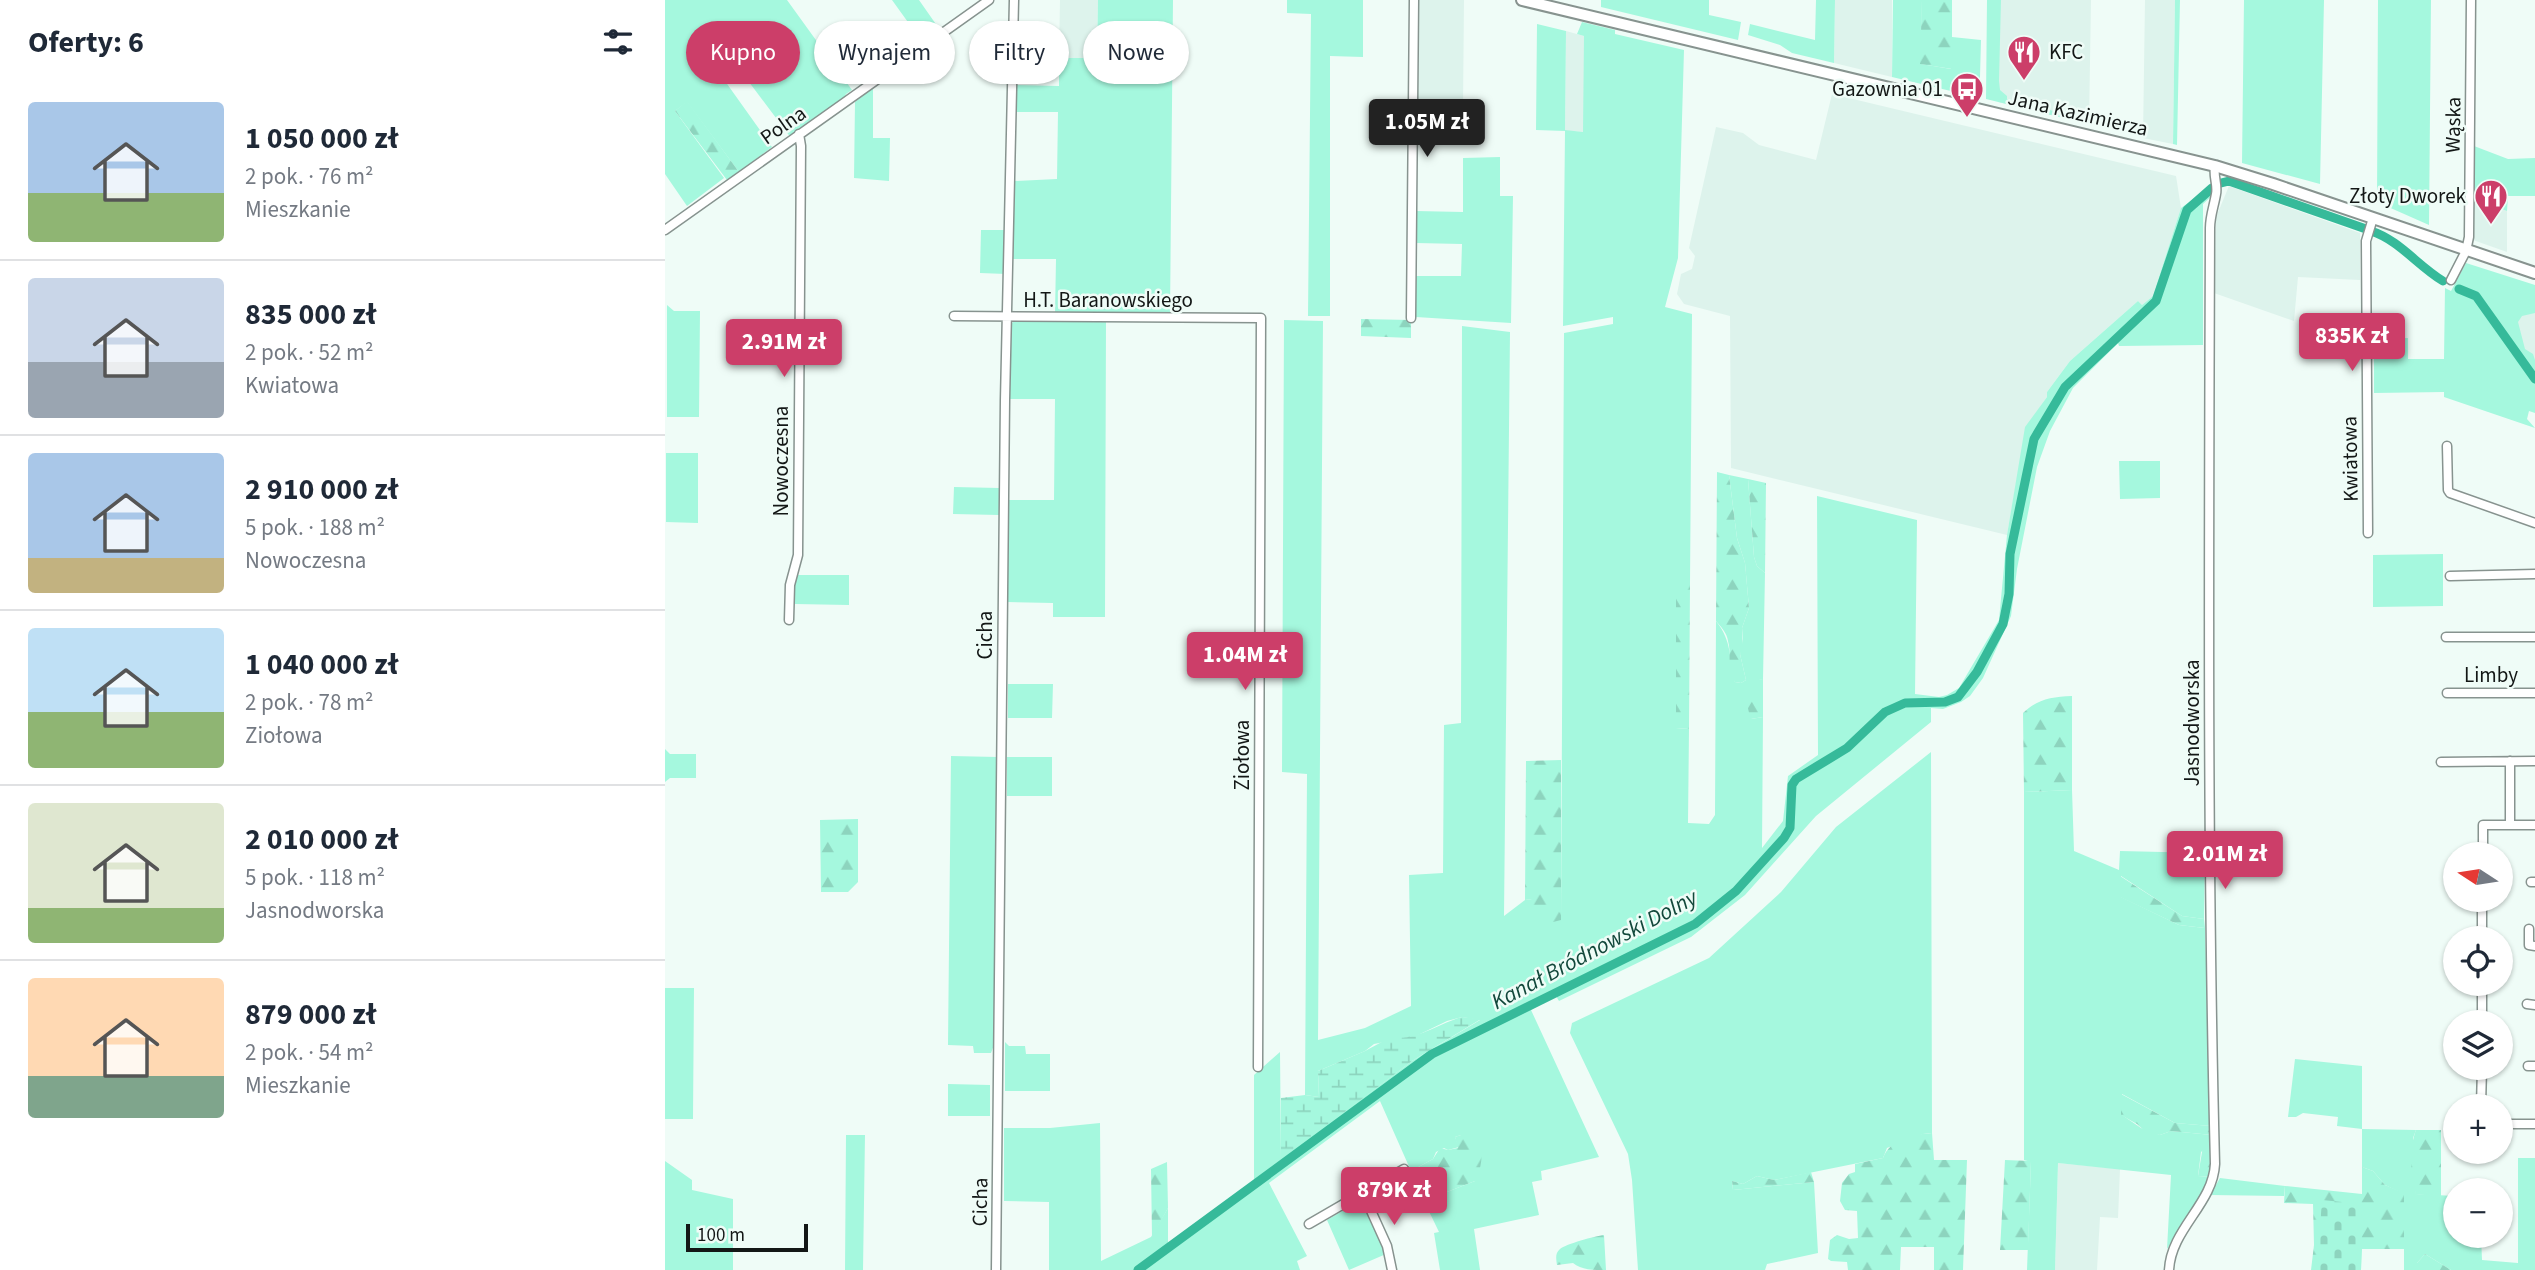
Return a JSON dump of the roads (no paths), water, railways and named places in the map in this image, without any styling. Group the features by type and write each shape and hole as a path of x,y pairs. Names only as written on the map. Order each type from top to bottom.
{"main road":[{"name":"Jana Kazimierza","path":"1522,0 2215,166 2535,273"}],"street":[{"name":"Polna","path":"665,230 989,0"},
{"name":"Cicha","path":"996,1270 1007,317 1014,0"},
{"path":"1411,318 1414,0"},
{"name":"Wąska","path":"2466,251 2469,237 2472,0"},
{"name":"Nowoczesna","path":"789,620 790,585 797,555 801,159 799,134"},
{"name":"Jasnodworska","path":"2169,1270 2174,1243 2212,1183 2215,1164 2211,1029 2209,274 2210,216 2217,193 2213,177 2215,166"},
{"name":"Kwiatowa","path":"2368,533 2366,240 2372,218"},
{"path":"2451,280 2466,251"},
{"name":"H.T. Baranowskiego","path":"954,316 1261,318"},
{"name":"Ziołowa","path":"1258,1067 1261,318"},
{"path":"2448,446 2450,493 2535,523"},
{"path":"2450,576 2535,575"},
{"path":"2446,637 2535,637"},
{"name":"Limby","path":"2447,693 2535,692"},
{"path":"2510,761 2510,825"},
{"path":"2441,762 2535,761"},
{"path":"2483,842 2483,825 2535,825"},
{"path":"2529,929 2529,945 2535,946"},
{"path":"2513,1124 2535,1124"},
{"path":"1309,1224 1404,1169"},
{"path":"1363,1193 1387,1246 1392,1270"}],"waterway":[{"name":"Kanał Bródnowski Dolny","path":"2221,183 2229,181 2366,229"},
{"name":"Kanał Bródnowski Dolny","path":"1138,1270 1432,1054 1695,924 1736,891 1784,838 1790,828 1792,785 1796,779 1847,748 1885,712 1905,703 1945,702 1958,697 1977,672 2003,624 2009,594 2010,554 2034,439 2065,387 2156,301 2187,210 2212,188"},
{"name":"Kanał Bródnowski Dolny","path":"2371,231 2391,241 2443,281"},
{"name":"Kanał Bródnowski Dolny","path":"2459,289 2476,296 2535,379"}],"place":[{"name":"KFC","path":"2024,82"},
{"name":"Gazownia 01","path":"1967,119"},
{"name":"Złoty Dworek","path":"2491,226"}]}
